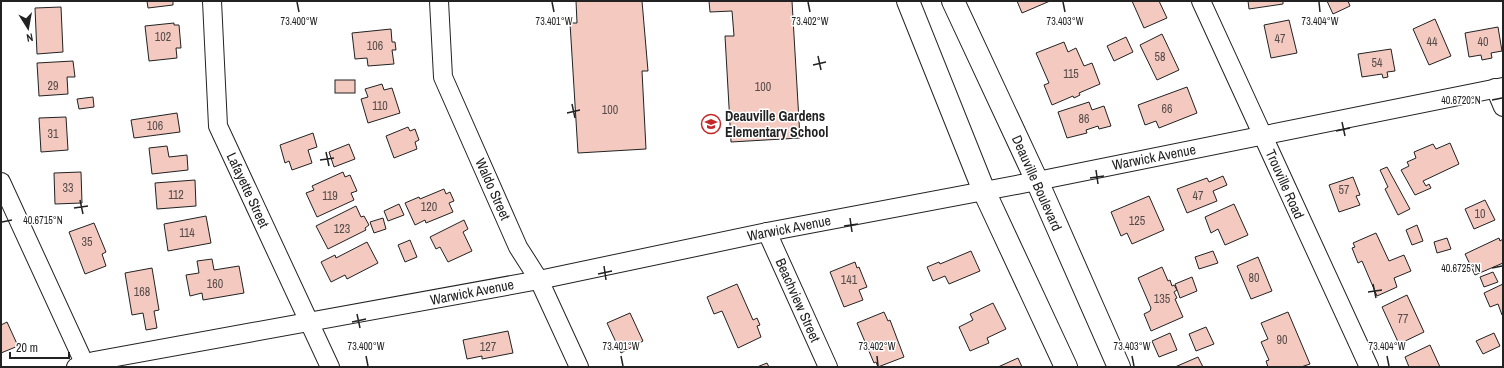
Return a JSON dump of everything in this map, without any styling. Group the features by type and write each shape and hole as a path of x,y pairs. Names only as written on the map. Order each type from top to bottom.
{"street":[{"name":"Lafayette Street","path":"212,1 218,126 330,367"},
{"name":"Waldo Street","path":"439,1 443,77 518,247 539,280 579,367"},
{"path":"908,1 984,191 1066,367"},
{"name":"Deauville Boulevard","path":"953,1 1036,180 1119,367"},
{"name":"Trouville Road","path":"1201,1 1264,135 1369,367"},
{"name":"Warwick Avenue","path":"82,366 539,280 767,232 984,191 1499,88"},
{"path":"1499,88 1503,107"},
{"path":"1,182 82,366"},
{"name":"Beachview Street","path":"767,232 828,367"}],"building":[{"path":"147,1 173,1 173,5 148,8"},
{"path":"576,1 642,1 648,71 642,71 646,149 578,153 570,23 577,23"},
{"path":"709,1 792,1 800,138 731,142 725,36 734,36 732,11 710,12"},
{"path":"1017,1 1050,1 1022,13"},
{"path":"1132,1 1159,1 1167,18 1144,28"},
{"path":"1248,1 1283,1 1283,4 1249,9"},
{"path":"1327,1 1348,1 1350,6 1333,14"},
{"path":"61,7 63,52 37,54 35,8"},
{"path":"1435,19 1451,56 1429,65 1413,29"},
{"path":"1289,20 1297,53 1271,58 1264,25"},
{"path":"174,23 174,25 179,25 181,48 176,48 177,58 149,61 145,26"},
{"path":"1498,27 1502,51 1491,53 1492,58 1482,60 1481,55 1469,57 1465,33"},
{"path":"391,29 392,42 395,42 396,50 392,50 394,64 368,66 367,58 355,59 352,33"},
{"path":"1162,34 1179,70 1157,80 1140,45"},
{"path":"1126,37 1133,52 1114,61 1107,46"},
{"path":"1064,42 1068,52 1076,48 1084,66 1092,63 1100,84 1079,93 1080,95 1074,98 1073,96 1052,105 1044,85 1049,83 1036,53"},
{"path":"1391,49 1395,71 1387,72 1388,77 1383,78 1382,74 1362,77 1358,54"},
{"path":"73,61 75,77 67,77 68,94 39,96 37,63"},
{"path":"335,80 355,80 355,93 335,93"},
{"path":"382,84 384,90 392,88 400,113 368,123 361,99 368,97 365,89"},
{"path":"1187,87 1197,113 1159,128 1156,121 1145,125 1138,105"},
{"path":"93,97 94,107 79,109 77,99"},
{"path":"1089,102 1092,110 1104,106 1111,126 1099,129 1098,126 1086,130 1087,133 1067,138 1058,112"},
{"path":"177,113 180,132 134,138 131,120"},
{"path":"66,117 68,150 41,152 39,118"},
{"path":"408,127 410,131 415,129 419,140 415,142 417,149 394,158 386,136"},
{"path":"313,133 317,147 308,150 312,163 292,170 289,161 285,163 280,145"},
{"path":"1450,143 1459,164 1423,181 1426,186 1429,184 1431,188 1415,195 1401,170 1409,166 1407,162 1416,158 1414,152 1433,144 1436,149"},
{"path":"349,144 355,159 334,167 329,152"},
{"path":"167,146 169,157 187,155 188,170 152,174 149,148"},
{"path":"1387,167 1410,209 1398,215 1385,189 1388,187 1380,170"},
{"path":"81,172 82,203 55,204 54,173"},
{"path":"343,172 345,177 350,175 357,191 351,193 354,200 317,217 306,193 314,190 312,186"},
{"path":"1223,176 1227,185 1213,191 1217,201 1187,213 1177,189 1207,178 1209,182"},
{"path":"1353,177 1360,195 1356,196 1360,205 1339,212 1329,185"},
{"path":"195,180 196,206 157,209 155,183"},
{"path":"444,189 446,194 450,192 454,201 449,203 453,212 426,223 425,220 415,225 405,203 419,197 420,199"},
{"path":"1149,196 1164,230 1132,244 1127,233 1121,236 1111,212"},
{"path":"1485,200 1495,220 1474,229 1465,209"},
{"path":"399,204 404,215 388,221 384,211"},
{"path":"1234,204 1248,235 1225,245 1218,229 1211,233 1205,217"},
{"path":"356,206 361,217 364,216 369,225 365,228 366,230 328,249 316,226"},
{"path":"206,216 211,243 168,251 164,224"},
{"path":"383,218 386,229 374,233 370,222"},
{"path":"464,220 468,229 463,232 472,251 448,262 440,247 436,249 430,237"},
{"path":"94,223 106,252 102,254 106,266 85,274 69,232"},
{"path":"1417,225 1423,241 1412,245 1406,230"},
{"path":"1376,233 1389,261 1404,255 1411,271 1394,278 1397,287 1377,296 1362,261 1358,263 1352,248 1355,247 1353,243"},
{"path":"1447,238 1451,249 1437,253 1434,242"},
{"path":"1499,238 1500,241 1503,239 1503,263 1475,275 1465,254"},
{"path":"410,240 417,257 405,262 398,245"},
{"path":"367,242 378,263 347,279 345,275 331,282 321,262 335,255 336,258"},
{"path":"971,251 980,271 949,284 945,276 933,281 927,267 939,262 940,264"},
{"path":"1213,251 1218,263 1199,269 1195,257"},
{"path":"1258,257 1272,291 1251,299 1237,266"},
{"path":"212,259 214,270 239,266 244,293 203,300 202,293 190,296 186,275 199,273 197,261"},
{"path":"855,262 857,268 859,267 867,287 859,290 863,300 844,307 830,272"},
{"path":"1162,267 1168,281 1170,280 1172,286 1174,285 1177,290 1174,292 1177,298 1175,299 1183,317 1151,331 1144,314 1150,311 1151,308 1138,278"},
{"path":"152,268 159,310 154,311 157,328 146,330 143,313 132,315 125,273"},
{"path":"1493,272 1498,282 1484,287 1480,277"},
{"path":"1192,277 1197,291 1180,298 1175,284"},
{"path":"737,284 753,320 757,318 760,325 757,326 761,337 738,348 722,311 714,314 707,297"},
{"path":"1503,284 1502,315 1498,304 1490,307 1484,293"},
{"path":"1407,295 1424,332 1399,344 1382,307"},
{"path":"993,303 1006,329 987,338 989,343 970,351 959,327 973,320 970,314"},
{"path":"884,312 888,321 890,320 904,357 878,367 876,362 874,363 857,323"},
{"path":"1288,312 1310,364 1301,367 1268,367 1266,361 1269,360 1261,342 1268,339 1261,323"},
{"path":"630,313 643,341 621,353 607,323"},
{"path":"7,322 18,346 1,353 1,325"},
{"path":"1206,327 1214,344 1196,351 1189,334"},
{"path":"508,331 513,353 482,359 482,356 467,359 463,340"},
{"path":"1170,333 1177,350 1159,357 1152,341"},
{"path":"1494,333 1500,346 1483,354 1476,341"},
{"path":"1430,345 1440,367 1409,367 1405,357"},
{"path":"1198,357 1203,367 1175,367"},
{"path":"1018,358 1022,367 998,367"},
{"path":"767,363 769,367 757,367"}],"place":[{"name":"Deauville Gardens Elementary School","path":"711,124"}]}
